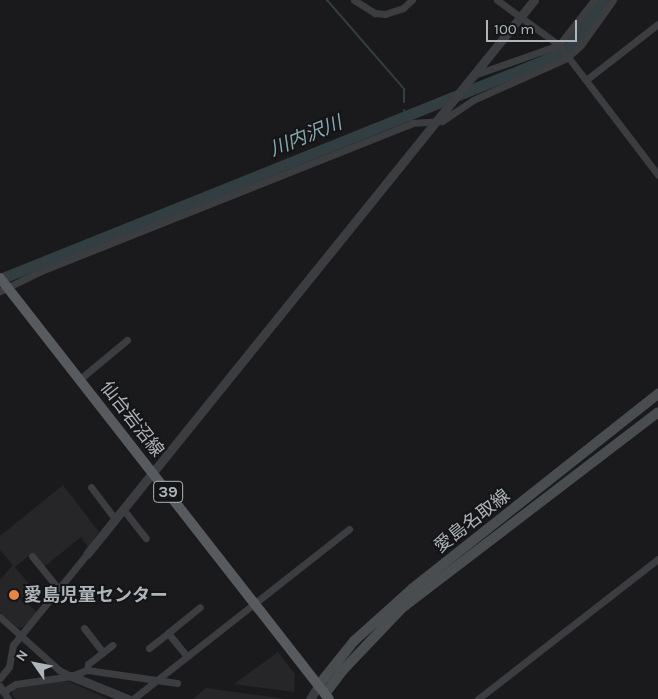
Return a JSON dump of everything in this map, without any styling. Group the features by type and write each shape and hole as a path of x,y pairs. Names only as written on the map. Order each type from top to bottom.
{"main road":[{"name":"仙台岩沼線","path":"4,286 80,379 318,686 325,698"},
{"name":"愛島名取線","path":"318,686 354,641 413,588 658,394"},
{"name":"愛島名取線","path":"325,698 350,663 402,608 658,412"}],"street":[{"path":"354,0 375,13 385,14 403,8 412,0"},
{"path":"497,0 559,46 658,175"},
{"path":"0,678 9,667 13,645 60,591 152,472 534,0"},
{"path":"468,80 559,46 594,0"},
{"path":"438,117 442,121 473,100 566,56 581,45 613,0"},
{"path":"586,80 658,24"},
{"path":"4,286 412,123 438,117"},
{"path":"80,379 127,340"},
{"path":"91,487 115,519"},
{"path":"123,510 146,538"},
{"path":"133,699 185,654 349,529"},
{"path":"32,556 60,591"},
{"path":"478,699 658,559"},
{"path":"149,648 200,607"},
{"path":"0,617 59,670 128,699"},
{"path":"84,628 103,652"},
{"path":"168,632 185,654"},
{"path":"87,670 88,664 112,645"},
{"path":"8,699 1,689 16,684 71,676 87,670 177,683"},
{"path":"310,699 318,686"}],"shaded area":[{"path":"63,485 99,532 88,547 81,537 44,567 32,553 15,567 33,589 24,601 37,612 24,627 18,628 0,612 0,580 13,565 0,550 0,536"},
{"path":"278,652 295,674 294,692 234,684"},
{"path":"66,680 108,699 15,699 12,695 13,688"},
{"path":"206,688 286,699 193,699"}],"waterway":[{"path":"327,0 404,89 404,102"},
{"name":"川内沢川","path":"0,279 545,60 568,49 603,0"},
{"name":"川内沢川","path":"404,110 406,117"}],"place":[{"name":"愛島児童センター","path":"14,595"}]}
